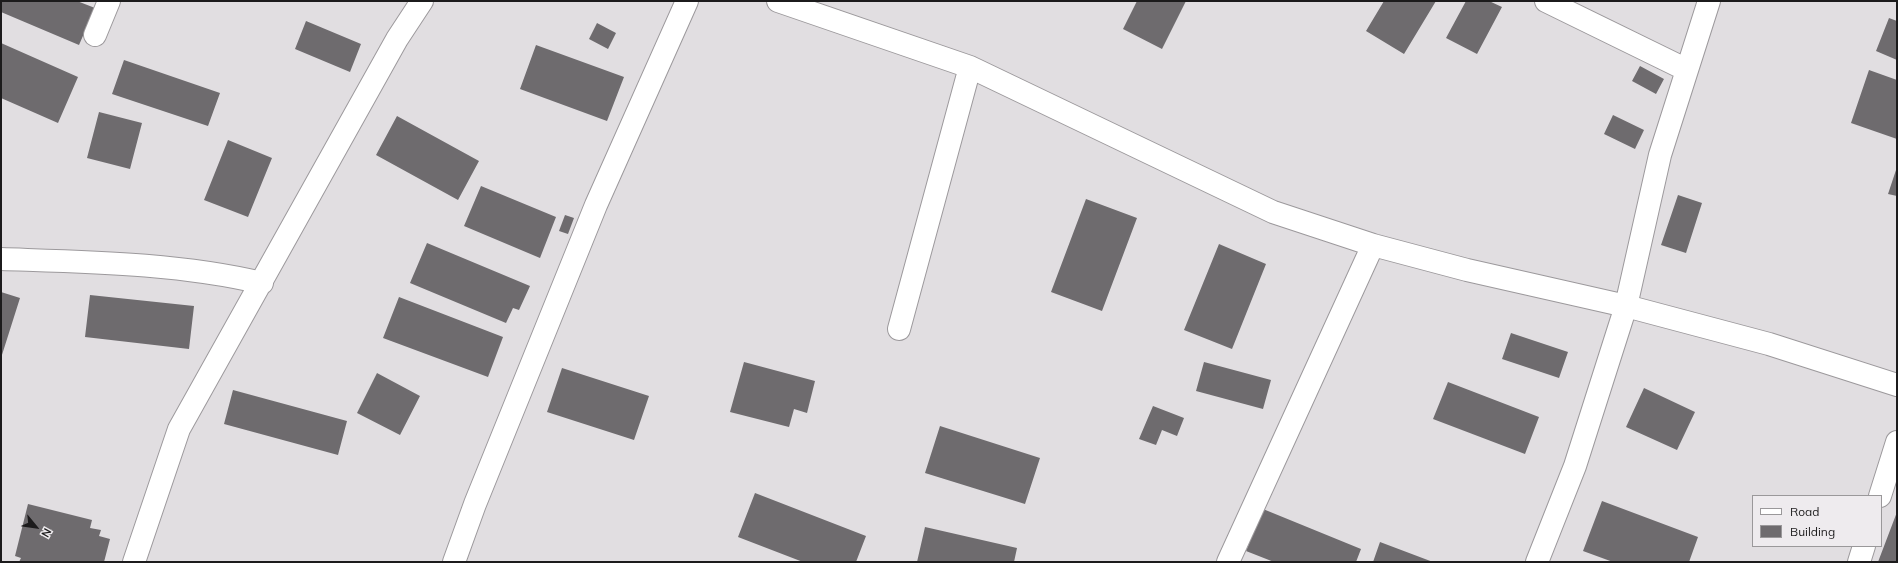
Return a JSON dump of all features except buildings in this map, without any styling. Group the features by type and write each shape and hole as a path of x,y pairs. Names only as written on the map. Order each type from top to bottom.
{"street":[{"path":"95,35 109,1"},
{"path":"134,562 179,429 262,283 397,39 422,1"},
{"path":"454,562 475,504 596,205 687,1"},
{"path":"778,1 970,67 1273,212 1373,245 1467,270 1626,306 1769,344 1897,385"},
{"path":"1546,1 1687,70"},
{"path":"1537,562 1575,466 1626,306 1660,155 1709,1"},
{"path":"900,329 970,67"},
{"path":"1228,562 1373,245"},
{"path":"1,259 128,264 239,277 262,283"},
{"path":"1880,495 1897,442"},
{"path":"1859,562 1864,547"}]}
